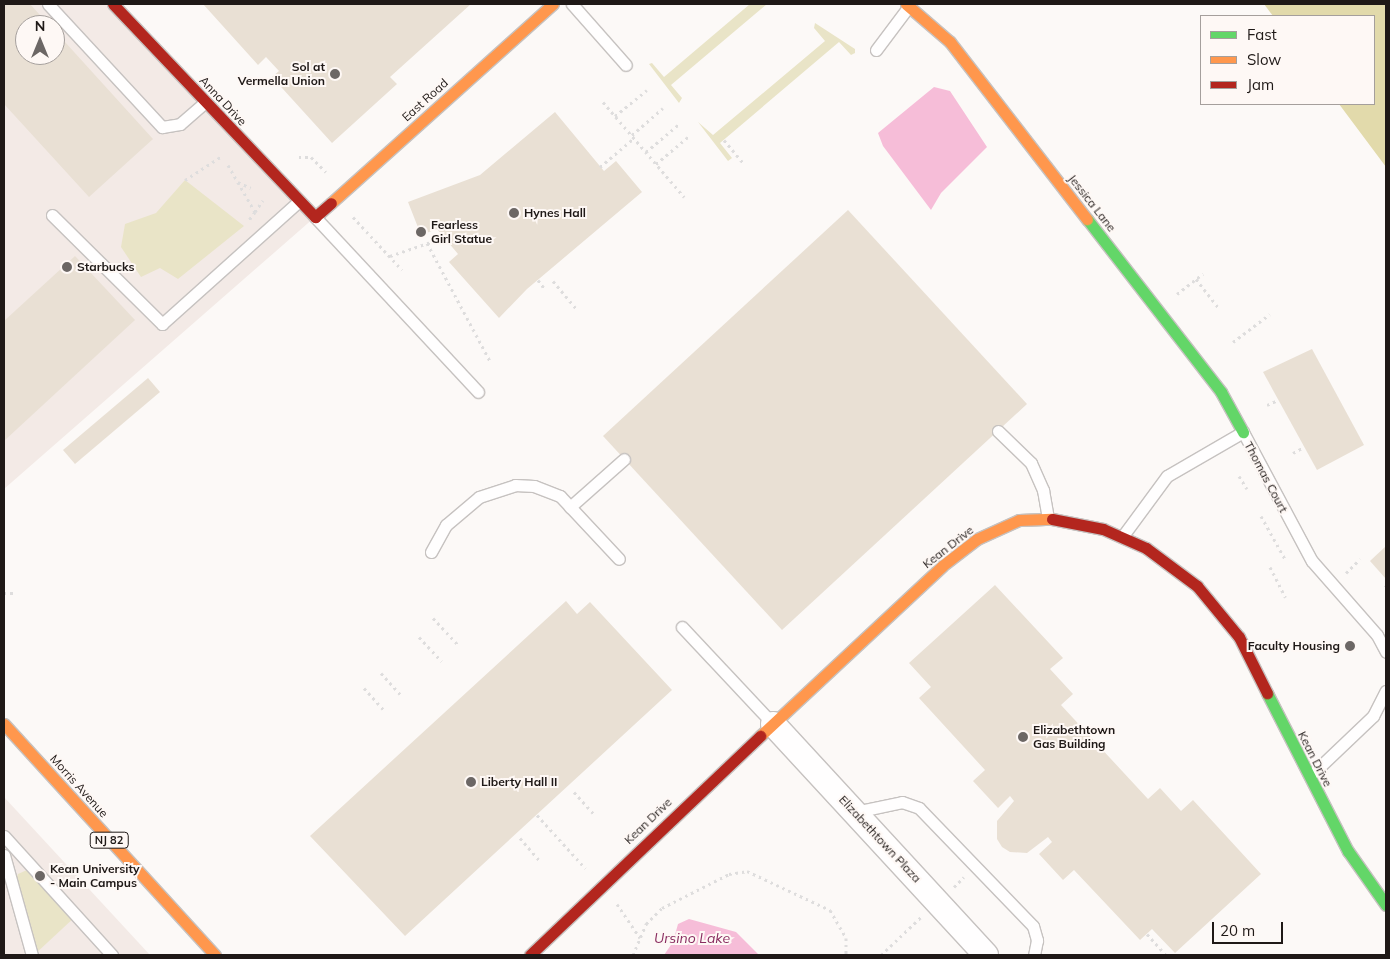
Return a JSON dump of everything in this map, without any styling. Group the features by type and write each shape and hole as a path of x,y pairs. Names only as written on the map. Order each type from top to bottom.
{"street":[{"name":"Anna Drive","path":"113,4 314,217"},
{"name":"East Road","path":"314,217 553,4"},
{"name":"Jessica Lane","path":"908,5 939,28 950,42 1221,392 1243,432"},
{"name":"Kean Drive","path":"530,955 942,566 977,539 1019,520 1048,519 1103,529 1122,537 1146,548 1174,568 1221,611 1240,637 1309,777 1366,881 1386,905"},
{"name":"Morris Avenue","path":"4,724 215,955"},
{"name":"Elizabethtown Plaza","path":"773,724 986,955"}],"lane":[{"path":"48,4 162,127 180,124 205,102"},
{"path":"572,4 626,65"},
{"path":"876,50 908,5"},
{"path":"52,215 162,324 299,201"},
{"path":"314,217 478,392"},
{"path":"998,431 1031,463 1043,490 1048,519"},
{"name":"Thomas Court","path":"1122,537 1167,476 1243,432 1312,561 1377,635 1386,652"},
{"path":"570,507 624,459"},
{"path":"431,552 446,525 496,489 534,486 560,496 619,560"},
{"path":"682,628 773,724"},
{"path":"1309,777 1374,716 1386,691"},
{"path":"855,812 902,802 919,808 1032,926 1037,940 1034,955"},
{"path":"4,836 112,955"},
{"path":"4,855 32,955"}],"path":[{"path":"615,116 647,90"},
{"path":"603,102 684,197"},
{"path":"600,167 663,108"},
{"path":"646,152 678,125"},
{"path":"656,164 688,136"},
{"path":"724,140 743,163"},
{"path":"185,180 223,156 255,212 244,226"},
{"path":"299,157 312,157 330,176"},
{"path":"352,216 402,270"},
{"path":"390,256 427,243 463,240"},
{"path":"427,243 490,361"},
{"path":"1172,297 1203,274"},
{"path":"1196,279 1218,307"},
{"path":"538,280 544,288"},
{"path":"553,280 576,308"},
{"path":"1233,342 1270,314"},
{"path":"1268,405 1278,400"},
{"path":"1293,453 1304,447"},
{"path":"1240,476 1247,489"},
{"path":"1262,516 1285,560"},
{"path":"1270,567 1285,597"},
{"path":"4,593 16,593"},
{"path":"433,618 458,645"},
{"path":"419,637 441,661"},
{"path":"381,673 402,696"},
{"path":"364,688 385,711"},
{"path":"574,792 595,815"},
{"path":"537,815 601,886 640,938"},
{"path":"520,838 541,862"},
{"path":"633,955 646,924 662,908 729,874 747,871 830,910 846,938 846,955"},
{"path":"952,889 967,874"},
{"path":"882,955 926,912"},
{"path":"1147,934 1166,955"}],"shaded area":[{"path":"4,4 113,4 315,217 4,489"},
{"path":"750,4 767,4 671,85 682,98 679,103 649,64 652,63 664,77"},
{"path":"1264,4 1386,4 1386,167 1340,105 1375,105 1375,15 1272,15"},
{"path":"815,23 855,49 855,53 851,55 839,42 720,143 732,158 728,161 698,122 713,135 825,41 814,28"},
{"path":"185,180 244,226 178,279 160,268 141,277 121,247 125,224 156,213"},
{"name":"Kean University - Main Campus","path":"4,797 150,955 4,955"},
{"path":"27,870 76,916 34,955 14,883 18,874"}],"water":[{"path":"934,87 950,91 987,147 941,193 931,210 883,146 878,133"},
{"name":"Ursino Lake","path":"689,919 736,932 759,955 664,955 673,942 678,924"}],"building":[{"path":"4,4 30,4 40,15 15,15 15,65 65,65 65,42 153,139 89,197 4,104"},
{"name":"Sol at Vermella Union","path":"203,4 471,4 390,77 397,84 332,143 272,77 279,71 266,57 258,65"},
{"name":"Hynes Hall","path":"555,112 604,171 616,161 642,192 527,289 499,318 449,262 458,254 437,229 421,235 408,202 480,175"},
{"path":"848,210 1027,404 782,630 603,436"},
{"path":"75,256 135,320 4,441 4,321"},
{"path":"1312,349 1364,445 1317,470 1263,372"},
{"path":"148,378 160,392 75,464 63,450"},
{"path":"1386,546 1386,579 1370,561"},
{"name":"Elizabethtown Gas Building","path":"995,585 1063,658 1050,669 1073,694 1061,705 1148,799 1160,788 1181,811 1193,800 1261,874 1175,953 1152,929 1140,940 1074,870 1063,880 1039,854 1052,842 1048,837 1027,853 1010,852 1002,847 997,839 997,821 1014,801 1010,796 998,808 973,781 985,770 919,698 931,687 909,663"},
{"name":"Liberty Hall II","path":"566,601 577,614 590,602 672,690 405,936 310,836"}],"traffic: fast":[{"path":"1087,219 1221,392 1243,432"},
{"path":"1267,693 1348,851 1386,905"}],"traffic: slow":[{"path":"331,203 553,4"},
{"path":"906,4 950,42 1087,219"},
{"path":"760,736 942,566 977,539 1019,520 1052,519"},
{"path":"4,724 215,955"}],"traffic: jam":[{"path":"113,4 315,217 331,203"},
{"path":"1052,519 1103,529 1146,548 1197,586 1239,637 1267,693"},
{"path":"530,955 760,736"}],"place":[{"name":"Sol at Vermella Union","path":"335,74"},
{"name":"Hynes Hall","path":"514,213"},
{"name":"Fearless Girl Statue","path":"421,232"},
{"name":"Starbucks","path":"67,267"},
{"name":"Faculty Housing","path":"1350,646"},
{"name":"Elizabethtown Gas Building","path":"1023,737"},
{"name":"Liberty Hall II","path":"471,782"},
{"name":"Kean University - Main Campus","path":"40,876"}]}
